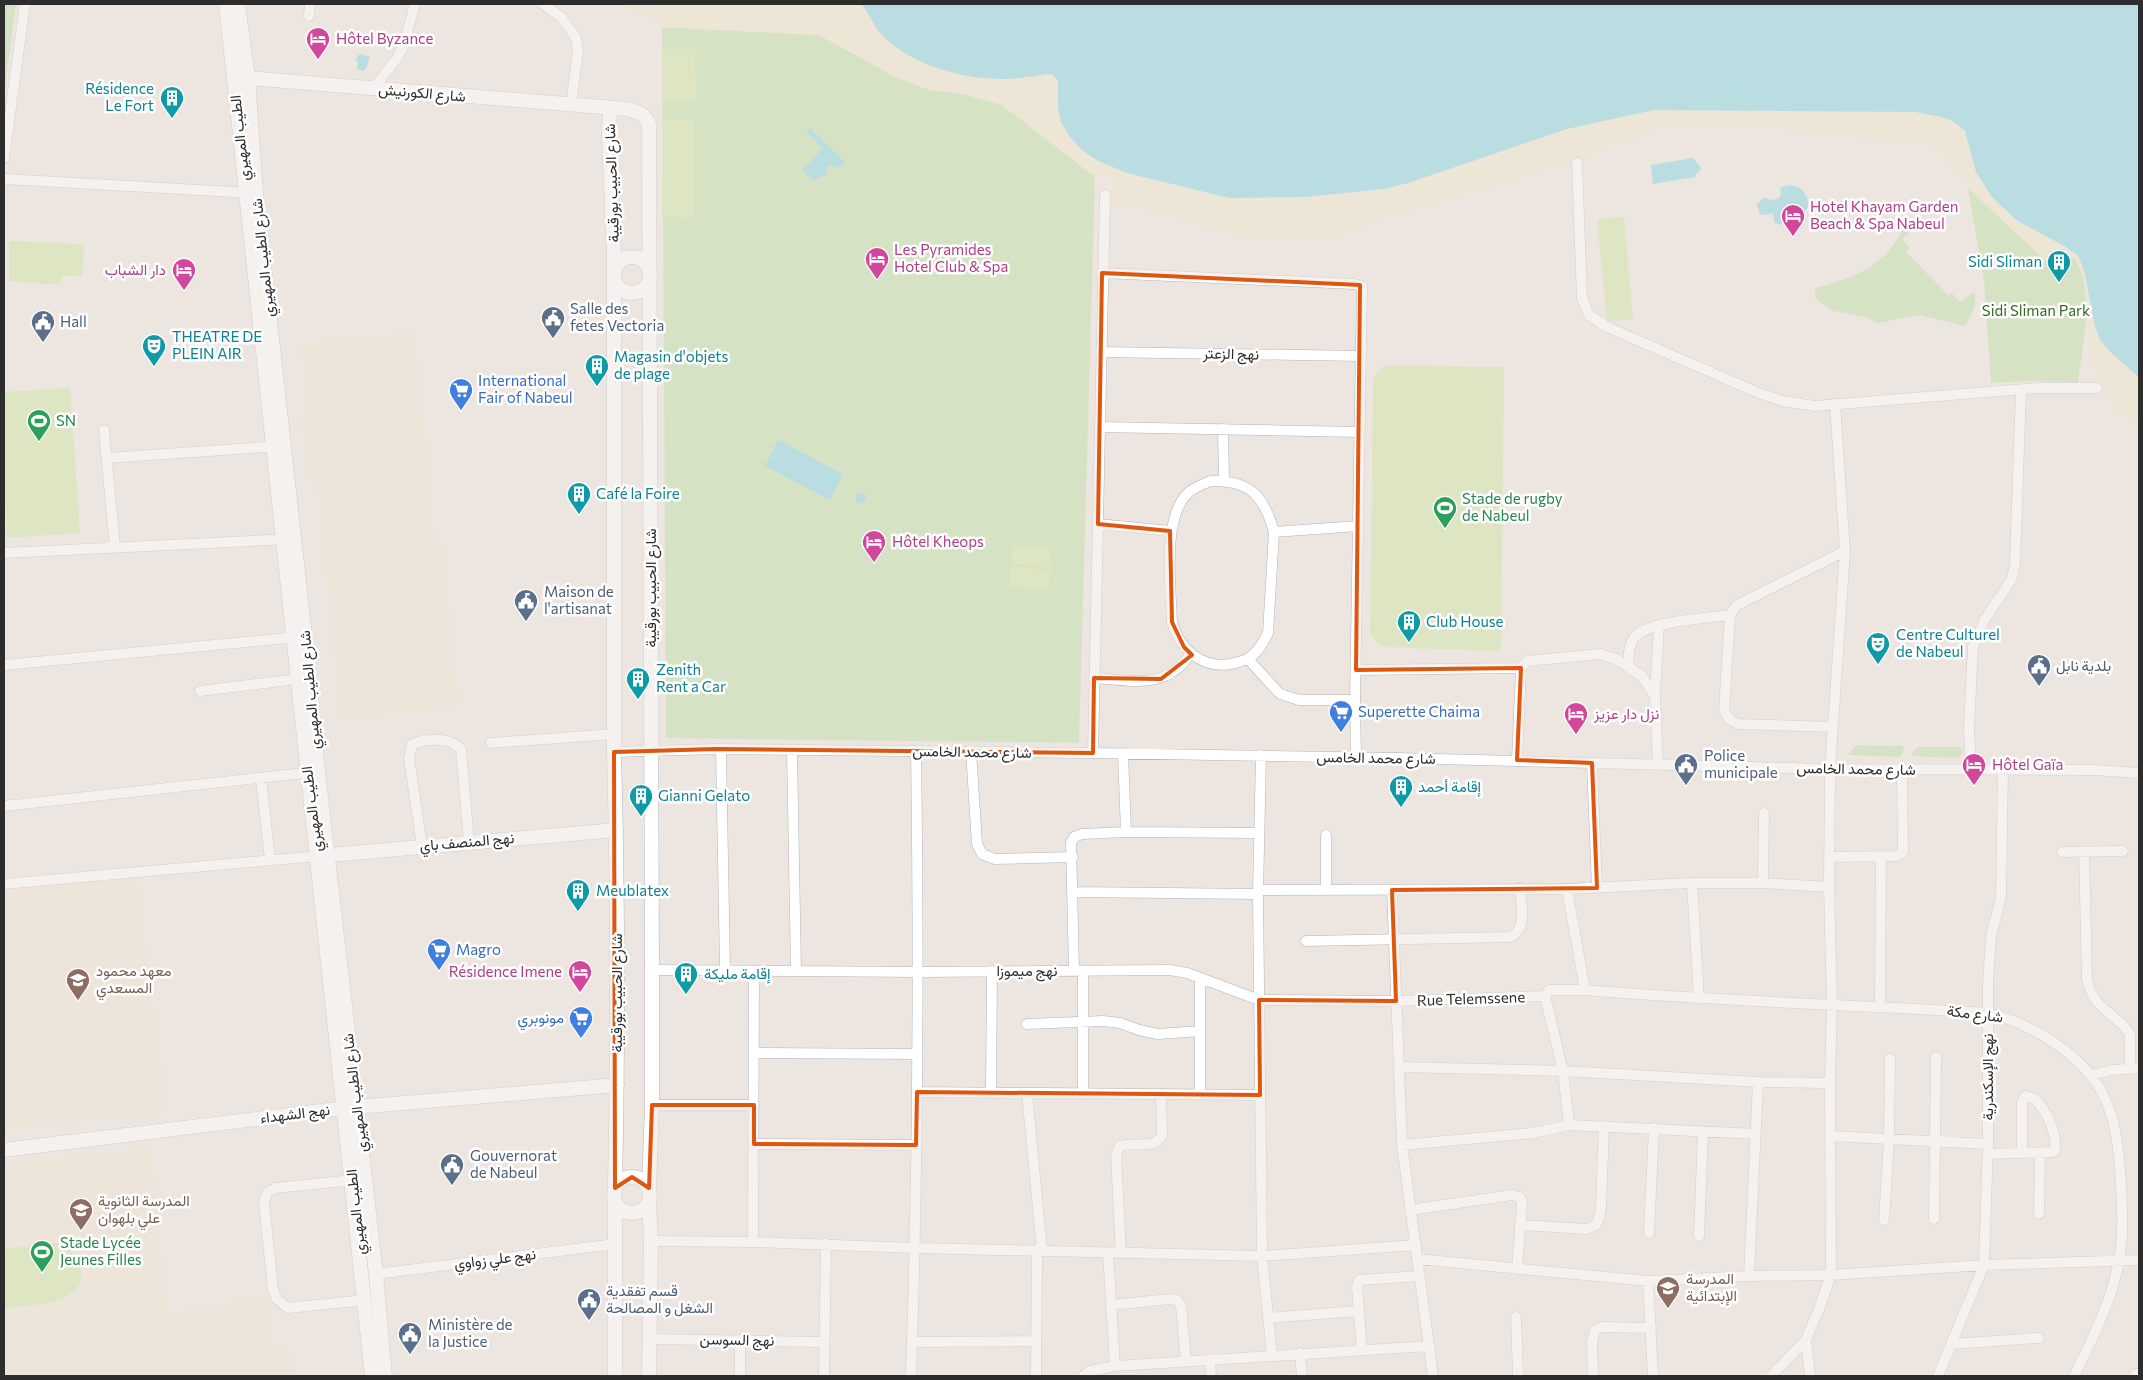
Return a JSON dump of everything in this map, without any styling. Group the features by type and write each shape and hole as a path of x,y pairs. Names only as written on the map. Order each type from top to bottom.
{"street":[{"path":"4,158 25,4"},
{"name":"الطيب المهيري","path":"226,4 241,79"},
{"name":"شارع الطيب المهيري","path":"238,4 241,79 251,193 351,1108 376,1274 384,1376"},
{"path":"308,16 310,4"},
{"path":"373,89 397,58 403,47 414,4"},
{"path":"543,4 561,17 576,38 578,50 571,105"},
{"name":"شارع الكورنيش","path":"241,79 610,108"},
{"name":"شارع الحبيب بورقيبة","path":"615,1376 617,1085 614,752 614,275 609,137 610,108 639,112 647,118 651,129 652,1105 649,1195 651,1241 649,1376"},
{"path":"1577,163 1582,298 1589,316 1607,327 1761,394 1799,405 1814,406 2021,390 2097,388"},
{"path":"4,179 251,193"},
{"path":"1093,753 1105,195"},
{"path":"632,257 644,262 650,274 645,287 632,292 620,287 614,275 619,262 632,257"},
{"path":"1102,273 1360,284 1363,290 1359,432 1355,700 1356,757"},
{"name":"نهج الزعتر","path":"1102,352 1361,356"},
{"path":"1971,770 1969,729 1973,646 1985,619 2012,579 2015,564 2021,390"},
{"path":"1771,1376 1806,1340 1831,1275 1830,1083 1832,1004 1829,887 1830,769 1845,551 1835,404"},
{"path":"1100,427 1359,432"},
{"path":"1223,429 1224,481"},
{"path":"104,430 115,547"},
{"path":"106,458 279,446"},
{"path":"1211,481 1224,481 1245,485 1254,493 1270,517 1274,532 1268,633 1260,647 1248,659 1221,666 1207,663 1191,653 1184,648 1176,636 1172,622 1170,532 1175,515 1188,493 1199,485 1211,481"},
{"path":"1098,524 1170,532"},
{"path":"1274,532 1358,526"},
{"path":"4,553 290,539"},
{"path":"1832,727 1738,724 1729,719 1724,710 1730,615 1737,606 1845,551"},
{"path":"1628,666 1629,645 1638,634 1659,625 1730,615"},
{"path":"1658,764 1655,696 1659,625"},
{"path":"4,665 300,637"},
{"name":"الطيب المهيري","path":"300,637 298,679 313,772"},
{"path":"1094,678 1151,682 1168,676 1191,653"},
{"path":"1518,760 1520,668 1527,661 1600,654 1616,659 1642,676 1655,696"},
{"path":"1248,659 1280,694 1299,700 1355,700"},
{"path":"1356,670 1520,668"},
{"path":"200,690 298,679"},
{"path":"491,743 614,734"},
{"path":"422,846 409,758 412,744 430,741 453,743 461,750 469,842"},
{"path":"721,749 725,970"},
{"name":"شارع محمد الخامس","path":"614,752 721,749 1124,753 1518,760 1830,769 2109,771 2139,773"},
{"path":"792,750 796,971"},
{"path":"910,1376 916,1248 916,1054 919,972 916,751"},
{"path":"971,752 976,844 982,854 996,859 1073,857"},
{"path":"1124,753 1126,832"},
{"path":"1261,756 1258,892 1262,1256 1272,1355"},
{"path":"1592,763 1597,888"},
{"path":"1829,857 1897,856 1903,852 1902,770"},
{"name":"نهج الإسكندرية","path":"1938,1376 1984,1265 1988,1149 1988,1013 1991,936 2001,897 2003,770"},
{"path":"4,806 313,772"},
{"path":"260,778 270,860"},
{"path":"1763,883 1764,813"},
{"name":"نهج المنصف باي","path":"323,855 616,830"},
{"path":"1083,1094 1084,1020 1078,971 1072,843 1076,835 1126,832 1259,833"},
{"path":"1326,835 1326,890"},
{"path":"2062,852 2123,851"},
{"path":"2084,852 2087,979 2090,993 2095,1001 2130,1034 2135,1068 2112,1070 2092,1075"},
{"path":"4,884 323,855"},
{"path":"1880,1006 1881,856"},
{"path":"1074,892 1597,888 1692,883 1763,883 1829,887"},
{"path":"1692,883 1699,999"},
{"path":"1567,888 1585,990"},
{"path":"1306,941 1511,937 1522,926 1520,889"},
{"path":"1392,890 1402,1145 1433,1376"},
{"name":"نهج ميموزا","path":"652,970 919,972 1170,970 1200,978 1259,1000 1396,1001"},
{"path":"754,971 754,1242"},
{"path":"992,971 992,1093"},
{"path":"1200,978 1200,1095"},
{"name":"Rue Telemssene","path":"1396,1001 1545,996 1547,991 1551,990 1585,990"},
{"name":"شارع مكة","path":"1585,990 1699,999 1880,1006 1988,1013 2011,1018 2033,1028 2068,1053 2092,1075 2109,1108 2118,1155 2122,1202 2120,1259 2110,1298 2074,1376"},
{"path":"1545,996 1562,1071 1569,1125"},
{"path":"1027,1024 1084,1020 1120,1023 1158,1034 1200,1031"},
{"path":"754,1053 916,1054"},
{"path":"1934,1219 1936,1057"},
{"path":"1884,1220 1889,1139 1890,1059"},
{"path":"1399,1067 1562,1071 1758,1082 1830,1083"},
{"path":"1749,1276 1758,1082"},
{"name":"نهج الشهداء","path":"4,1150 351,1108 617,1085"},
{"path":"917,1092 1260,1095"},
{"path":"1027,1093 1040,1251 1036,1376"},
{"path":"1121,1252 1115,1162 1117,1150 1125,1144 1151,1144 1160,1139 1162,1135 1161,1094"},
{"path":"1830,1136 1936,1141 2022,1153 2053,1152 2055,1150 2055,1135 2044,1112 2034,1098 2029,1096 2025,1096 2022,1102 2022,1153"},
{"path":"652,1105 754,1105"},
{"name":"الطيب المهيري","path":"351,1108 353,1180 372,1376"},
{"path":"1402,1145 1533,1133 1569,1125 1756,1134"},
{"path":"1520,1226 1586,1228 1596,1226 1600,1208 1604,1126"},
{"path":"1649,1233 1654,1128"},
{"path":"1699,1236 1703,1131"},
{"path":"754,1144 916,1145"},
{"path":"2039,1214 2040,1153"},
{"path":"632,1177 645,1182 649,1195 639,1212 632,1213 625,1212 615,1195 625,1178 632,1177"},
{"path":"353,1180 275,1188 268,1192 264,1202 272,1290 277,1299 288,1308 365,1300"},
{"path":"1410,1210 1516,1195 1522,1201 1518,1269"},
{"path":"651,1241 754,1242 916,1248 1262,1256 1416,1245"},
{"name":"نهج علي زواوي","path":"376,1274 615,1244"},
{"path":"824,1376 826,1244"},
{"path":"1108,1253 1115,1366"},
{"path":"1418,1259 1648,1281 1749,1276 1831,1275 1984,1265 2120,1259 2139,1260"},
{"path":"1362,1350 1357,1287 1360,1280 1420,1276"},
{"path":"1648,1281 1653,1376"},
{"path":"1111,1305 1170,1299 1177,1300 1181,1306 1186,1361"},
{"path":"1268,1318 1358,1311"},
{"path":"1516,1317 1518,1376"},
{"path":"1593,1376 1592,1342 1593,1334 1598,1328 1651,1328"},
{"path":"1952,1344 2039,1338"},
{"name":"نهج السوسن","path":"650,1339 824,1342"},
{"path":"740,1340 740,1376"},
{"path":"1806,1340 1810,1376"},
{"path":"912,1342 1036,1341"},
{"path":"1084,1376 1090,1370 1115,1366 1430,1346"},
{"path":"1300,1353 1302,1376"},
{"path":"1210,1359 1211,1376"}],"highlighted area":[{"path":"1102,273 1360,285 1356,670 1521,668 1517,760 1592,763 1597,888 1392,890 1396,1001 1259,1000 1260,1095 917,1092 916,1145 754,1144 754,1105 652,1105 649,1188 632,1177 615,1188 614,752 716,749 1093,753 1094,678 1161,679 1192,655 1184,647 1172,622 1170,531 1098,524"}],"shaded area":[{"path":"415,331 435,547 443,546 459,708 341,717 317,478 309,479 301,418 308,416 301,345"},
{"name":"معهد محمود المسعدي","path":"136,879 168,1113 4,1130 4,889"},
{"name":"المدرسة الثانوية علي بلهوان","path":"150,1148 168,1313 265,1296 272,1349 290,1347 295,1376 4,1376 4,1165"}],"green space":[{"path":"4,4 16,4 4,93"},
{"path":"662,27 819,35 897,77 930,90 963,94 1002,105 1095,177 1079,743 666,738"},
{"path":"662,49 695,49 696,101 663,102"},
{"path":"663,119 694,119 694,218 662,217"},
{"name":"Sidi Sliman Park","path":"1968,188 2046,261 2070,256 2076,259 2082,273 2086,304 2085,335 2078,382 1991,383 1984,281"},
{"path":"1624,217 1633,319 1607,321 1597,219"},
{"path":"1903,228 1909,233 1902,239 1909,247 1906,252 1949,296 1952,293 1960,302 1975,291 1975,307 1965,326 1919,315 1878,323 1865,317 1833,311 1815,298 1815,288 1855,275 1878,261 1896,241"},
{"path":"9,241 84,244 82,277 62,275 60,285 9,281"},
{"path":"1385,365 1504,367 1501,651 1381,647 1370,634 1373,378"},
{"name":"SN","path":"70,388 80,533 7,538 4,492 4,392"},
{"path":"1013,545 1051,549 1049,568 1011,563"},
{"path":"1011,566 1050,570 1048,590 1009,586"},
{"path":"1856,745 1903,746 1904,748 1900,757 1848,755"},
{"path":"1917,747 1959,747 1963,751 1960,757 1957,758 1911,756"},
{"name":"Stade Lycée Jeunes Filles","path":"58,1243 72,1252 79,1262 81,1280 76,1289 67,1296 55,1301 4,1308 4,1249"}],"sand":[{"path":"623,4 861,4 882,35 894,46 923,63 939,69 956,74 990,79 1053,75 1058,81 1060,111 1064,125 1078,147 1095,160 1126,172 1197,192 1248,200 1318,197 1408,183 1567,129 1654,110 1915,112 1941,117 1951,120 1963,130 1979,178 1997,204 2016,220 2065,246 2082,263 2088,281 2093,320 2102,340 2121,363 2139,377 2139,424 2115,412 2091,362 2084,281 2076,259 2070,256 2046,261 1968,188 1935,146 1729,124 1655,128 1649,136 1612,145 1588,158 1383,219 1326,240 1236,236 1139,208 1111,208 1112,178 1095,177 1002,105 963,94 930,90 897,78 819,35 662,27"}],"water":[{"path":"861,4 2139,4 2139,377 2112,354 2100,340 2095,326 2084,270 2078,256 2066,247 2016,220 1992,197 1976,172 1965,131 1954,122 1942,117 1915,112 1654,110 1567,129 1408,183 1384,189 1306,197 1229,198 1127,173 1098,161 1082,150 1070,137 1061,122 1058,109 1058,81 1053,75 989,79 939,69 907,55 894,46 882,35"},
{"path":"361,54 370,57 366,69 362,71 357,69 358,62 356,61 357,56"},
{"path":"810,128 845,162 839,168 829,165 826,169 828,174 813,180 802,170 823,148 806,132"},
{"path":"1693,158 1701,168 1695,174 1696,177 1653,184 1651,165"},
{"path":"1788,185 1797,187 1806,194 1808,207 1800,218 1779,225 1774,222 1773,213 1767,215 1760,214 1757,205 1763,198 1773,200 1779,198 1780,188"},
{"path":"778,440 843,474 830,500 765,466"},
{"path":"861,492 867,498 861,504 855,498"}],"place":[{"name":"Hôtel Byzance","path":"318,60"},
{"name":"Résidence Le Fort","path":"172,119"},
{"name":"Hotel Khayam Garden Beach & Spa Nabeul","path":"1793,237"},
{"name":"Les Pyramides Hotel Club & Spa","path":"877,280"},
{"name":"Sidi Sliman","path":"2059,283"},
{"name":"دار الشباب","path":"184,291"},
{"name":"Salle des fetes Vectoria","path":"553,339"},
{"name":"Hall","path":"43,343"},
{"name":"THEATRE DE PLEIN AIR","path":"154,367"},
{"name":"Magasin d'objets de plage","path":"597,387"},
{"name":"International Fair of Nabeul","path":"461,411"},
{"name":"SN","path":"39,442"},
{"name":"Café la Foire","path":"579,515"},
{"name":"Stade de rugby de Nabeul","path":"1445,529"},
{"name":"Hôtel Kheops","path":"874,563"},
{"name":"Maison de l'artisanat","path":"526,622"},
{"name":"Club House","path":"1409,643"},
{"name":"Centre Culturel de Nabeul","path":"1878,665"},
{"name":"بلدية نابل","path":"2039,687"},
{"name":"Zenith Rent a Car","path":"638,700"},
{"name":"Superette Chaima","path":"1341,733"},
{"name":"نزل دار عزيز","path":"1576,735"},
{"name":"Police municipale","path":"1686,786"},
{"name":"Hôtel Gaïa","path":"1974,786"},
{"name":"إقامة أحمد","path":"1401,808"},
{"name":"Gianni Gelato","path":"641,817"},
{"name":"Meublatex","path":"578,912"},
{"name":"Magro","path":"439,971"},
{"name":"Résidence Imene","path":"580,993"},
{"name":"إقامة مليكة","path":"686,995"},
{"name":"معهد محمود المسعدي","path":"78,1001"},
{"name":"مونوبري","path":"581,1039"},
{"name":"Gouvernorat de Nabeul","path":"452,1186"},
{"name":"المدرسة الثانوية علي بلهوان","path":"81,1231"},
{"name":"Stade Lycée Jeunes Filles","path":"42,1273"},
{"name":"المدرسة الإبتدائية","path":"1668,1309"},
{"name":"قسم تفقدية الشغل و المصالحة","path":"589,1321"},
{"name":"Ministère de la Justice","path":"410,1355"}]}
